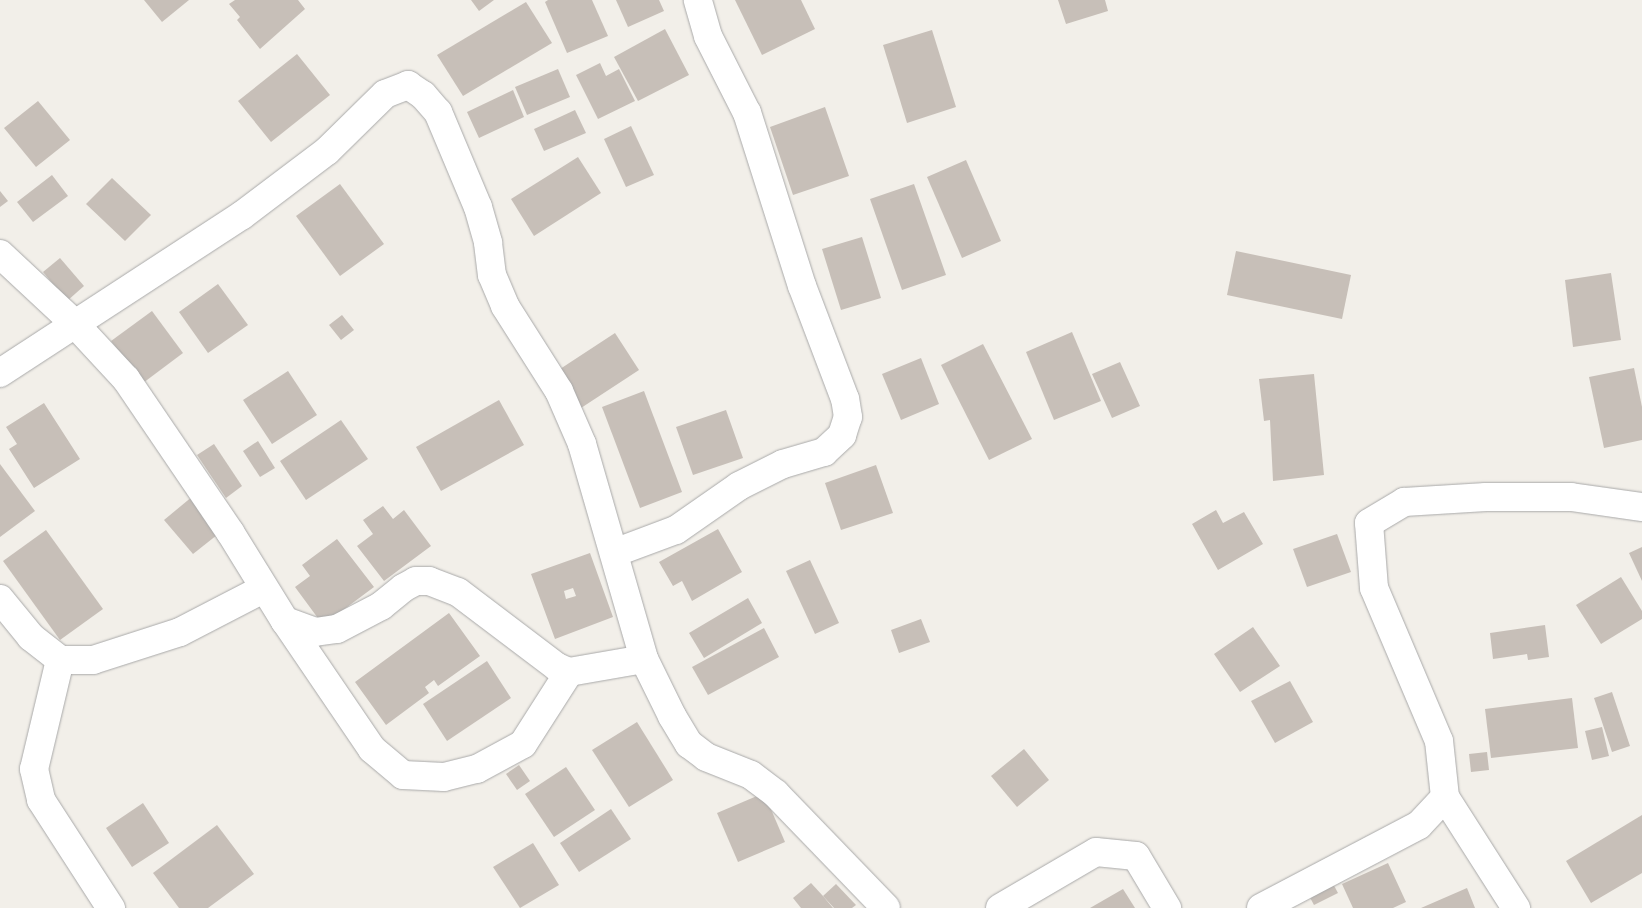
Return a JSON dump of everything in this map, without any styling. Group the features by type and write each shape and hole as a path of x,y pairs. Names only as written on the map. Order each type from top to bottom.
{"street":[{"path":"614,553 676,530 739,486 783,464 824,452 842,435 848,417 845,399 802,286 747,113 708,36 698,0"},
{"path":"0,373 242,216 327,151 384,94 408,85 423,95 438,112 478,207 488,243 492,275 505,306 559,391 582,444 644,659 689,744 706,757 752,776 776,794 886,908"},
{"path":"0,254 75,324 126,379 230,532 263,589 372,749 403,775 444,777 477,769 523,744 569,672"},
{"path":"1516,908 1445,797 1439,741 1374,588 1369,522 1404,502 1486,497 1571,496 1642,507"},
{"path":"285,621 315,632 337,629 380,606 403,588 416,581 429,581 458,592 557,667 569,672 644,659"},
{"path":"0,599 31,636 60,660 93,660 180,632 263,589"},
{"path":"60,660 34,769 40,800 111,908"},
{"path":"1261,908 1419,825 1445,797"},
{"path":"1000,908 1096,852 1136,856 1167,908"}],"building":[{"path":"144,0 189,0 162,22"},
{"path":"235,0 298,0 305,9 260,49 237,20 240,17 229,4"},
{"path":"471,0 494,0 479,11"},
{"path":"548,0 592,0 608,36 567,53 545,2"},
{"path":"616,0 659,0 664,11 628,27"},
{"path":"735,0 801,0 815,29 762,55"},
{"path":"1058,0 1105,0 1108,11 1066,24"},
{"path":"526,2 552,43 463,96 437,55"},
{"path":"665,29 689,75 638,101 614,57"},
{"path":"932,30 956,107 907,123 883,45"},
{"path":"297,54 330,95 271,142 238,101"},
{"path":"600,63 606,76 619,69 635,101 598,119 576,75"},
{"path":"558,69 570,97 527,115 515,87"},
{"path":"513,90 524,117 479,138 467,112"},
{"path":"38,101 70,140 36,167 4,128"},
{"path":"825,107 849,176 793,195 770,127"},
{"path":"575,110 586,133 544,151 534,129"},
{"path":"631,126 654,175 626,187 604,139"},
{"path":"578,157 601,193 534,236 511,199"},
{"path":"966,160 1001,241 962,258 927,177"},
{"path":"52,175 68,196 33,222 17,202"},
{"path":"112,178 151,215 125,241 86,204"},
{"path":"340,184 384,244 340,276 296,216"},
{"path":"914,184 946,275 902,290 870,199"},
{"path":"0,191 8,201 0,207"},
{"path":"862,237 881,298 841,310 822,249"},
{"path":"1236,251 1351,275 1342,319 1227,295"},
{"path":"60,258 84,286 67,301 43,272"},
{"path":"1611,273 1621,340 1573,347 1565,280"},
{"path":"218,284 248,325 208,353 179,312"},
{"path":"152,311 183,353 143,383 111,341"},
{"path":"342,315 354,330 341,340 329,325"},
{"path":"1072,332 1101,401 1054,420 1026,352"},
{"path":"615,333 639,370 581,408 557,371"},
{"path":"983,344 1032,439 989,460 941,365"},
{"path":"921,358 939,404 901,420 882,374"},
{"path":"1120,362 1140,406 1112,418 1092,374"},
{"path":"1634,368 1642,407 1642,440 1604,448 1589,377"},
{"path":"288,371 317,415 272,444 243,400"},
{"path":"1314,374 1324,475 1273,481 1270,420 1264,421 1259,379"},
{"path":"644,391 682,492 640,508 602,407"},
{"path":"499,400 524,445 441,491 416,447"},
{"path":"44,403 80,459 34,488 9,449 17,444 6,427"},
{"path":"726,410 743,458 693,475 676,427"},
{"path":"341,420 368,459 306,500 280,461"},
{"path":"258,441 275,468 260,477 243,451"},
{"path":"214,444 242,486 226,498 197,455"},
{"path":"0,464 35,511 0,537"},
{"path":"876,465 893,513 841,530 825,483"},
{"path":"193,496 222,531 193,554 164,520"},
{"path":"383,506 393,519 404,510 431,546 384,581 357,546 373,534 363,520"},
{"path":"1216,510 1223,523 1244,512 1263,544 1218,570 1192,524"},
{"path":"718,529 742,572 692,601 682,581 673,586 659,562"},
{"path":"46,530 103,609 60,640 3,561"},
{"path":"1337,534 1351,572 1307,587 1293,549"},
{"path":"337,539 374,587 323,625 295,587 310,576 302,565"},
{"path":"1642,547 1642,581 1629,553"},
{"path":"590,553 613,617 555,639 531,574","holes":["573,588 576,596 566,599 564,591"]},
{"path":"810,560 839,623 815,634 786,571"},
{"path":"1621,577 1642,611 1642,619 1601,644 1576,605"},
{"path":"748,598 762,623 704,658 689,633"},
{"path":"449,613 480,656 438,686 434,680 425,687 429,693 386,725 355,682"},
{"path":"921,619 930,642 899,653 891,630"},
{"path":"1545,625 1549,657 1528,660 1527,654 1493,659 1490,633"},
{"path":"1253,627 1280,666 1240,692 1214,654"},
{"path":"764,628 779,657 708,695 692,667"},
{"path":"487,661 511,698 447,741 423,704"},
{"path":"1290,681 1313,722 1275,743 1251,701"},
{"path":"1612,692 1630,746 1612,752 1594,698"},
{"path":"1572,698 1578,748 1491,758 1485,709"},
{"path":"637,722 673,780 629,807 592,750"},
{"path":"1602,727 1609,756 1592,760 1585,731"},
{"path":"1024,749 1049,780 1017,807 991,776"},
{"path":"1487,752 1489,770 1471,772 1469,754"},
{"path":"519,765 530,781 517,790 506,774"},
{"path":"566,767 595,810 554,837 525,794"},
{"path":"764,793 785,842 738,862 717,813"},
{"path":"143,803 169,843 132,867 106,828"},
{"path":"611,809 631,839 579,872 560,843"},
{"path":"1642,815 1642,873 1591,903 1566,861"},
{"path":"217,825 254,874 208,908 179,908 153,873"},
{"path":"533,843 559,885 520,908 493,867"},
{"path":"1388,863 1406,902 1393,908 1353,908 1342,884"},
{"path":"1331,880 1338,893 1314,905 1307,892"},
{"path":"811,883 833,908 801,908 793,898"},
{"path":"836,884 856,905 852,908 834,908 823,896"},
{"path":"1467,888 1475,908 1421,908"},
{"path":"1123,889 1135,908 1090,908"}]}
